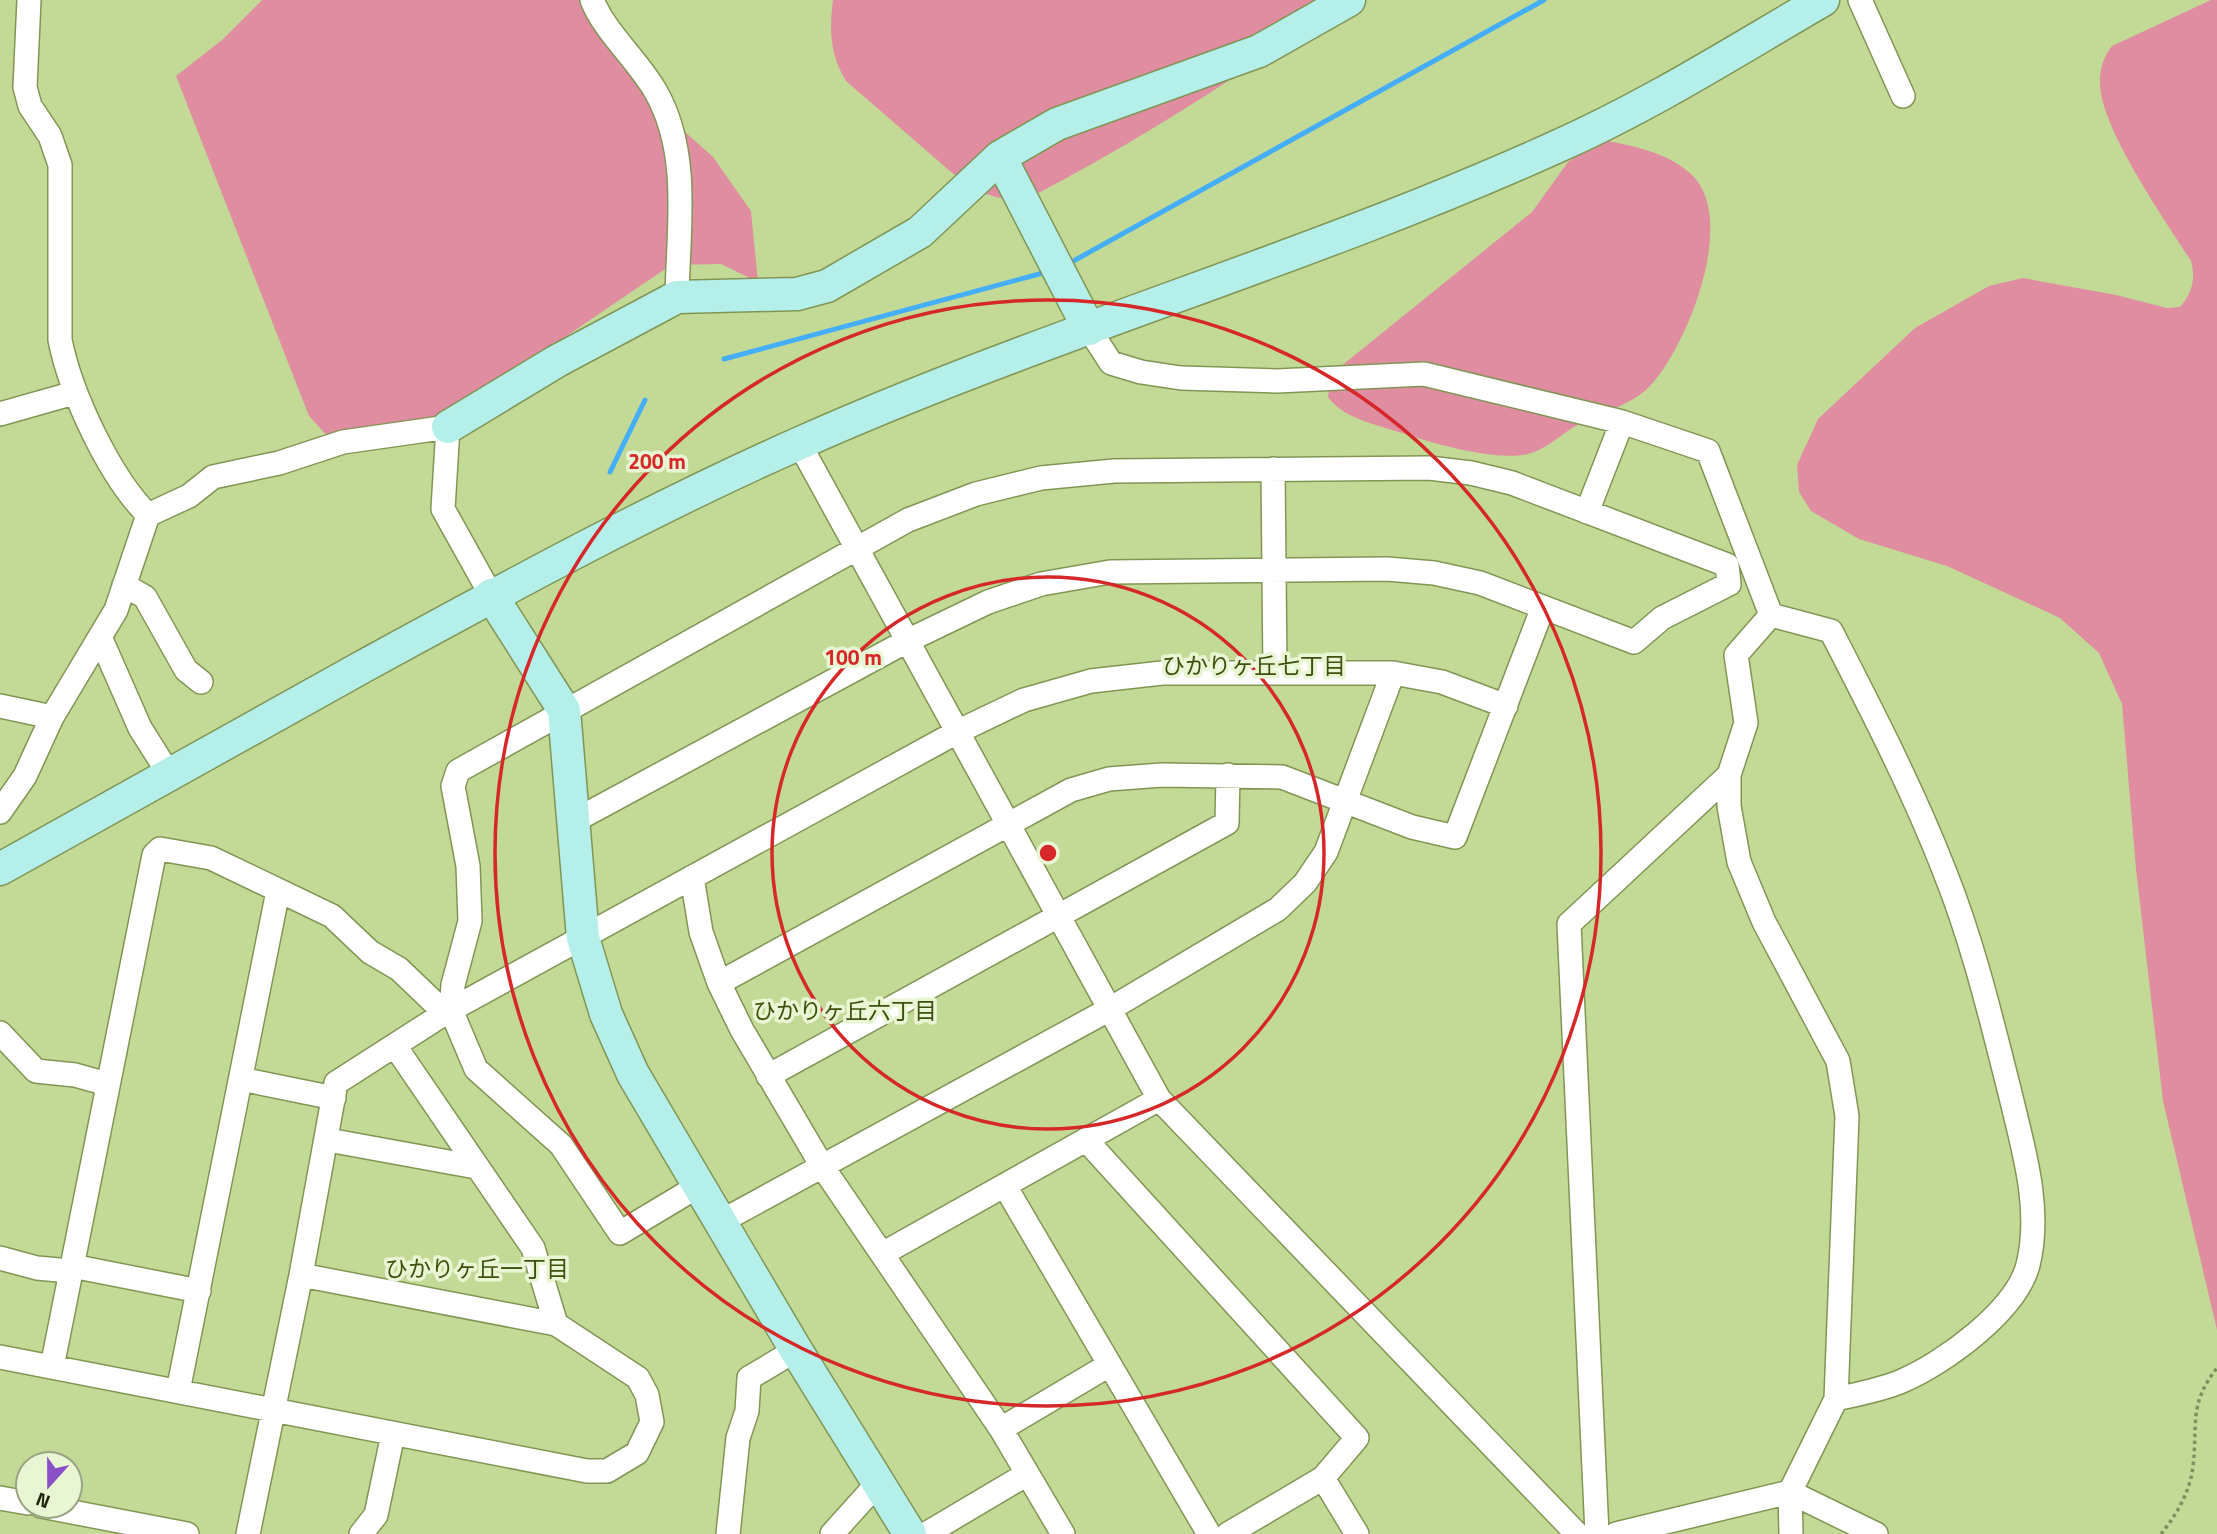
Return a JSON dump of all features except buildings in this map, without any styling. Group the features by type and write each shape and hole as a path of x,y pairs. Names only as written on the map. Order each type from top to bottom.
{"street":[{"path":"29,0 25,88 36,116 50,136 60,165 60,340 74,393 115,472 134,501 148,515"},
{"path":"592,0 641,67 668,114 680,167 677,297"},
{"path":"0,812 25,776 52,717 116,610 148,515 189,496 213,477 279,463 343,442 448,427 557,361 677,297 797,294 827,286 920,232 1000,157 1057,124 1259,51 1349,0"},
{"path":"0,869 491,595 620,528 799,443 1089,329 1391,215 1555,148 1642,106 1823,0"},
{"path":"1860,0 1903,96"},
{"path":"1000,157 1089,329 1111,363 1141,372 1181,378 1278,381 1424,374 1622,422 1708,451 1771,615"},
{"path":"0,414 74,393"},
{"path":"1587,512 1622,422"},
{"path":"448,427 443,509 491,595 564,710 583,938 606,1014 633,1074 877,1485 910,1534"},
{"path":"799,443 1159,1099 1577,1534"},
{"path":"448,1011 470,921 468,866 453,786 458,771 908,520 976,494 1041,478 1114,471 1429,468 1472,473 1512,484 1727,565 1729,584 1662,618 1634,642 1480,583 1434,573 1387,569 1110,572 1041,584 988,602 907,640 575,821"},
{"path":"1273,469 1275,673"},
{"path":"124,584 145,597 186,670 201,682"},
{"path":"719,983 1071,790 1110,779 1228,775 1282,777 1412,827 1455,837 1543,607"},
{"path":"1771,615 1736,655 1746,723 1730,775 1729,806 1739,862 1764,922 1838,1061 1847,1116 1836,1399 1790,1492 1791,1534"},
{"path":"1771,615 1831,631 1881,728 1949,883 1986,995 2029,1171 2032,1224 2027,1267 2009,1301 1984,1326 1935,1363 1904,1381 1836,1399"},
{"path":"100,637 140,728 169,774"},
{"path":"248,1534 302,1275 336,1083 448,1011 957,732 1024,700 1091,681 1162,673 1393,673 1442,682 1506,706"},
{"path":"722,1221 1110,1009 1278,909 1305,883 1326,852 1393,673"},
{"path":"0,706 52,717"},
{"path":"768,1076 1227,823 1228,775"},
{"path":"1597,1534 1569,924 1730,775"},
{"path":"52,1367 154,855 160,849 211,858 332,916 370,952 400,969 448,1011 476,1069 561,1145 620,1233 700,1185"},
{"path":"692,877 701,932 719,983 768,1076 821,1166 1001,1429 1063,1534"},
{"path":"178,1391 278,891"},
{"path":"0,1033 36,1071 75,1076 107,1084"},
{"path":"395,1046 533,1248 556,1324"},
{"path":"241,1079 334,1098"},
{"path":"882,1254 1159,1099"},
{"path":"328,1140 476,1167"},
{"path":"1087,1141 1357,1438 1323,1478 1228,1534"},
{"path":"1004,1186 1209,1534"},
{"path":"0,1258 37,1268 71,1268 199,1291"},
{"path":"0,1357 587,1471 607,1471 624,1464 646,1440 653,1422 647,1395 638,1378 556,1324 302,1275"},
{"path":"728,1534 738,1438 747,1411 749,1378 796,1350"},
{"path":"1001,1429 1110,1365"},
{"path":"361,1534 376,1514 393,1434"},
{"path":"926,1534 1027,1474"},
{"path":"1323,1478 1357,1534"},
{"path":"832,1534 877,1485"},
{"path":"1616,1534 1790,1492 1876,1534"},
{"path":"84,1514 187,1534"}],"path":[{"path":"2161,1534 2180,1511 2193,1468 2195,1407 2207,1380 2217,1368"}],"shaded area":[{"path":"262,0 603,0 664,113 713,157 751,211 758,282 721,264 671,265 424,433 331,440 309,416 176,76 222,40"},
{"path":"833,0 1344,0 1229,81 1149,130 1027,199 1017,200 990,195 958,178 846,81 832,42"},
{"path":"2211,0 2217,0 2217,1330 2163,1101 2136,869 2122,704 2099,653 2060,618 1947,566 1859,539 1811,511 1799,492 1797,465 1818,419 1915,328 1989,286 2023,278 2116,295 2167,308 2180,307 2192,286 2191,261 2121,147 2102,100 2100,76 2103,62 2112,46"},
{"path":"1603,140 1649,151 1682,166 1705,194 1710,220 1709,250 1692,314 1664,368 1649,387 1623,405 1574,427 1540,449 1515,456 1484,454 1435,443 1354,417 1335,405 1328,397 1330,381 1340,367 1532,212 1568,162"}],"waterway":[{"path":"1068,264 1544,0"},
{"path":"724,359 1043,273"},
{"path":"610,472 645,400"}],"district":[{"name":"ひかりヶ丘七丁目","path":"1254,666"},
{"name":"ひかりヶ丘六丁目","path":"845,1011"},
{"name":"ひかりヶ丘一丁目","path":"477,1269"}]}
